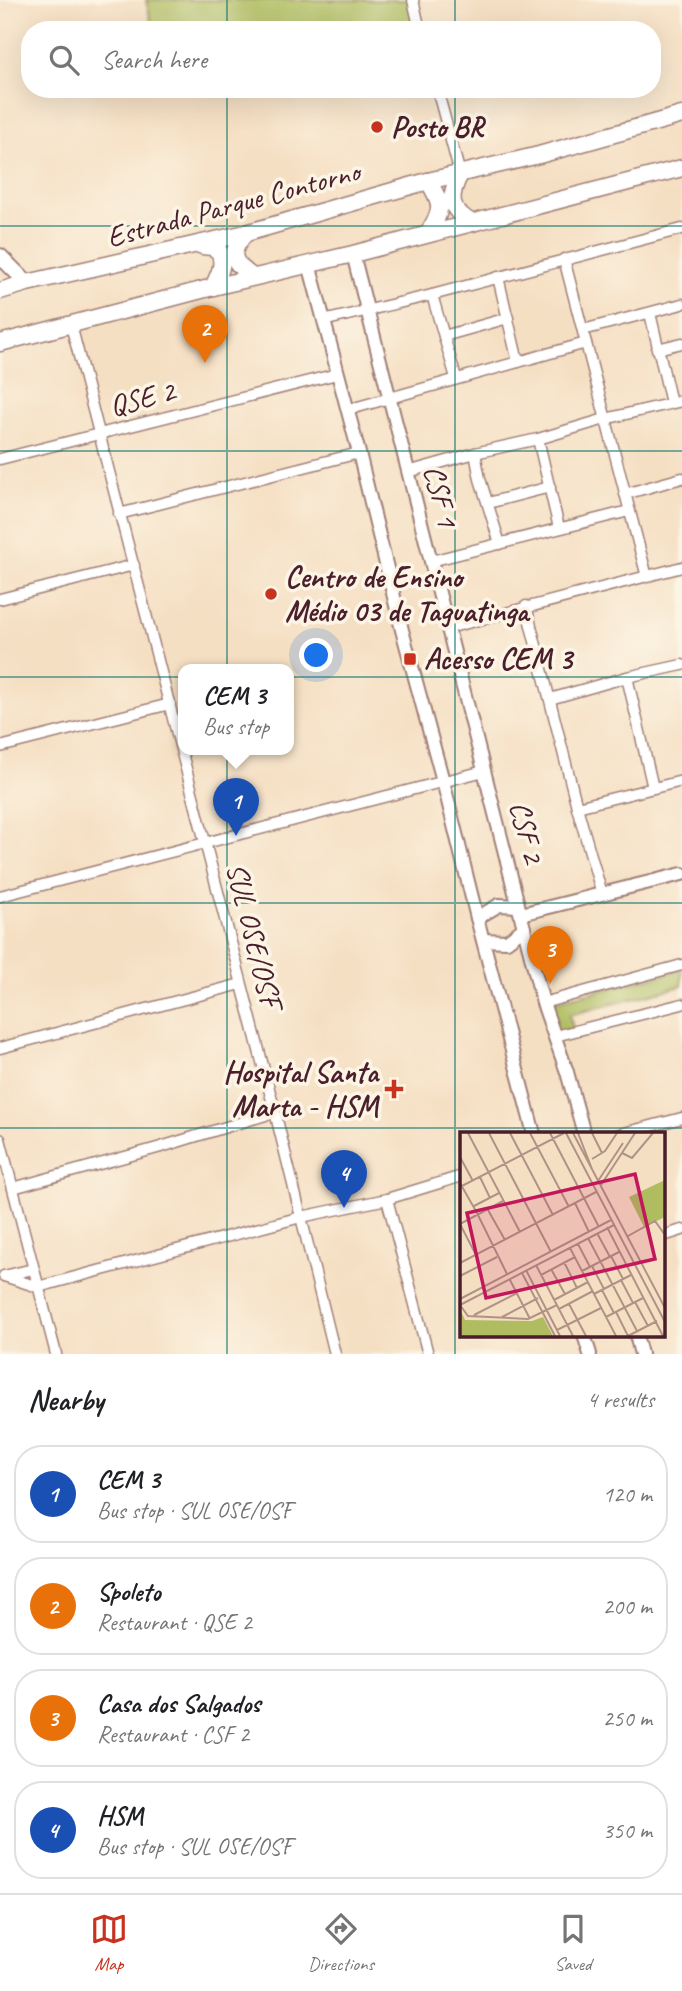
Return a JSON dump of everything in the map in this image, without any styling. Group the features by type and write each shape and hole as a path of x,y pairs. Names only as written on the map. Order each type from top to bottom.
{"highway":[{"name":"Estrada Parque Contorno","path":"0,291 246,233 428,181 539,155 682,115"},
{"path":"0,343 682,168"},
{"path":"460,174 452,189 454,207 472,223"},
{"path":"427,234 439,218 440,210 436,193 428,181"},
{"path":"246,233 234,249 234,258 237,264 253,277"},
{"path":"197,245 212,247 219,251 222,257 222,265 213,287"}],"main road":[{"path":"0,256 27,283"}],"street":[{"path":"413,0 418,21"},
{"path":"439,98 460,174"},
{"path":"323,321 682,229"},
{"name":"CSF 1","path":"353,254 484,771"},
{"path":"564,258 647,577"},
{"path":"309,264 534,1132"},
{"path":"498,277 518,362"},
{"path":"432,295 456,378"},
{"path":"583,330 682,304"},
{"path":"650,313 671,403"},
{"path":"444,336 508,318"},
{"name":"SUL OSE/OSF","path":"71,325 178,736"},
{"path":"347,410 586,343"},
{"path":"657,349 682,344"},
{"name":"QSE 2","path":"0,459 337,374"},
{"path":"408,472 682,401"},
{"path":"538,439 559,528"},
{"path":"119,514 359,453"},
{"path":"475,453 500,544"},
{"path":"625,494 682,478"},
{"path":"488,503 550,487"},
{"path":"431,561 629,511"},
{"path":"0,599 134,565"},
{"path":"448,628 682,567"},
{"path":"526,606 602,894"},
{"path":"550,699 682,665"},
{"path":"627,677 653,788"},
{"path":"0,747 170,704"},
{"name":"SUL OSE/OSF","path":"183,755 335,1354"},
{"path":"0,896 484,771"},
{"name":"CSF 2","path":"484,771 520,910"},
{"path":"577,807 682,781"},
{"path":"477,918 499,905 520,910 602,894 682,874"},
{"path":"520,910 543,1003 567,1072 584,1132"},
{"path":"483,940 507,941 524,928"},
{"path":"543,1003 682,965"},
{"path":"0,1048 241,984"},
{"path":"555,1036 682,1004"},
{"path":"13,1188 275,1112"},
{"path":"624,1132 682,1118"},
{"path":"0,1139 56,1354"},
{"path":"2,1277 38,1287 301,1217 387,1199 460,1176"},
{"path":"387,1199 428,1354"},
{"path":"664,1236 682,1230"},
{"path":"2,1277 33,1269"},
{"path":"584,1336 590,1354"},
{"path":"636,1336 641,1354"}],"green space":[{"path":"146,0 411,0 416,21 151,21"},
{"path":"682,970 682,986 569,1015 574,1031 555,1036 544,1004"}],"place":[{"name":"Posto BR","path":"377,127"},
{"name":"Spoleto","path":"205,363"},
{"name":"Centro de Ensino Médio 03 de Taguatinga","path":"271,594"},
{"name":"Acesso CEM 3","path":"410,659"},
{"name":"CEM 3","path":"236,836"},
{"name":"Casa dos Salgados","path":"550,984"},
{"name":"Hospital Santa Marta - HSM","path":"394,1089"},
{"name":"HSM","path":"344,1208"}]}
